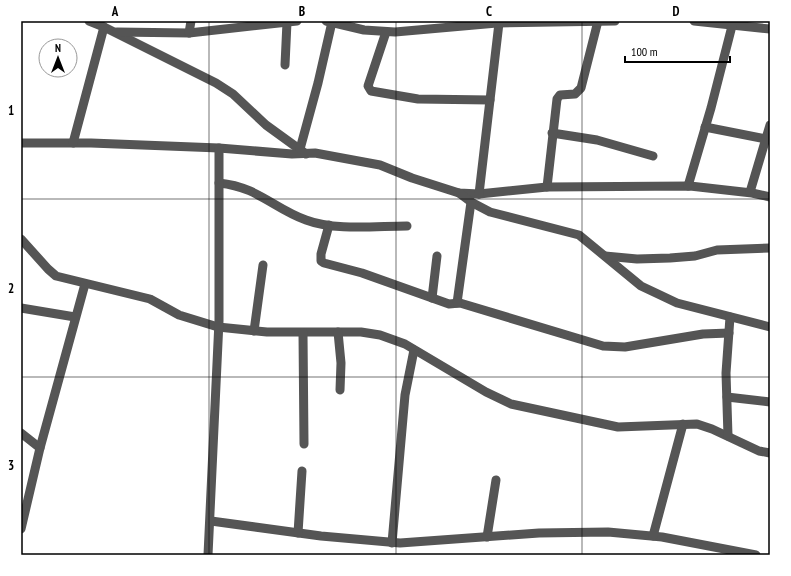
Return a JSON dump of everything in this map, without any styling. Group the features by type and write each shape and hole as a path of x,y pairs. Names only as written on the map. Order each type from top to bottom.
{"street":[{"path":"89,21 104,26 216,82 233,94 266,125 303,152"},
{"path":"189,33 191,21"},
{"path":"547,187 552,133 558,97 575,94 581,88 598,21"},
{"path":"303,152 329,22 356,24 386,32 457,24 614,21"},
{"path":"694,21 770,28"},
{"path":"115,32 189,33 291,22 285,65"},
{"path":"479,194 498,23"},
{"path":"688,186 705,127 729,24"},
{"path":"73,143 104,26"},
{"path":"386,32 370,78 368,86 371,91 418,99 490,100"},
{"path":"750,192 770,125"},
{"path":"705,127 766,139"},
{"path":"552,133 598,140 653,156"},
{"path":"21,143 73,143 219,148 292,154 303,152 315,153 380,165 412,178 459,193 479,194 547,187 688,186 750,192 770,197"},
{"path":"208,555 211,521 218,327 219,148"},
{"path":"219,183 247,188 296,216 311,222 329,225 407,226"},
{"path":"459,193 471,202 490,212 564,230 578,235 646,289 677,303 770,327"},
{"path":"457,303 471,202"},
{"path":"329,225 321,254 321,261 324,263 362,273 449,304 457,303 609,347 637,346 703,334 729,333"},
{"path":"21,239 48,270 56,276 150,299 179,315 218,327 254,331 374,334 404,344 486,392 522,406 618,427 641,428 697,424 728,436 759,451 770,453"},
{"path":"605,256 637,259 670,258 695,256 717,250 770,248"},
{"path":"432,298 437,256"},
{"path":"254,331 263,265"},
{"path":"21,529 25,497 40,448 84,284"},
{"path":"21,308 75,317"},
{"path":"728,436 726,373 730,317"},
{"path":"338,332 341,364 340,390"},
{"path":"303,333 304,444"},
{"path":"392,543 405,395 414,350"},
{"path":"727,396 770,402"},
{"path":"653,536 683,424"},
{"path":"21,433 40,448"},
{"path":"298,533 302,471"},
{"path":"487,537 496,480"},
{"path":"211,521 298,533 392,543 538,533 592,532 653,536 756,555"}]}
